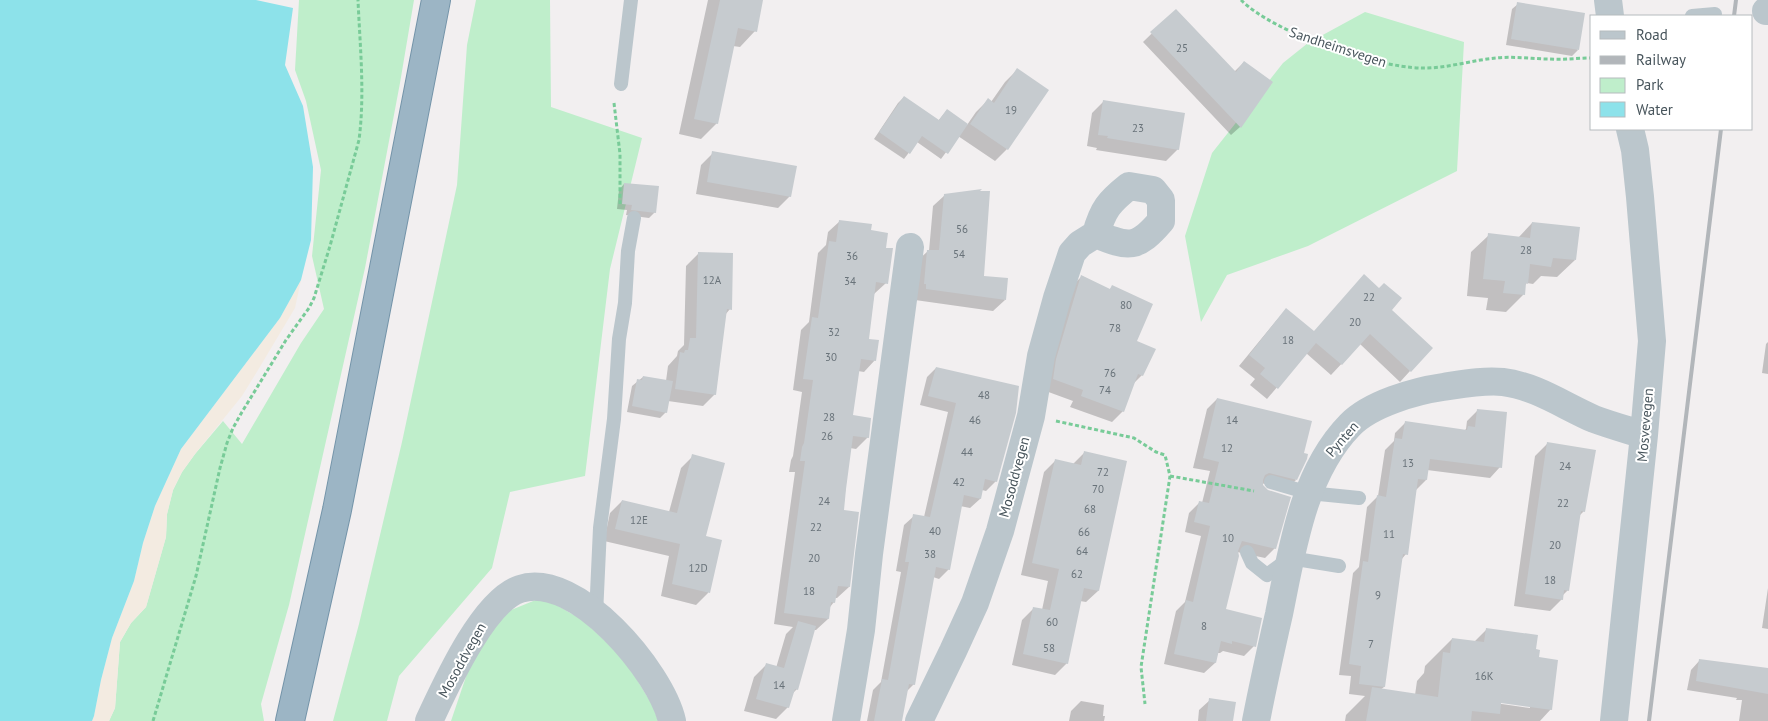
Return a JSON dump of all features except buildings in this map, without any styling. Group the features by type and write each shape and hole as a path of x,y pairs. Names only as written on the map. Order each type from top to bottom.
{"highway":[{"path":"290,721 337,510 436,0"}],"street":[{"path":"1608,0 1610,15"},
{"name":"Mosvevegen","path":"1614,721 1652,341 1640,197 1635,150 1630,130"},
{"name":"Mosoddvegen","path":"919,721 975,603 1000,531 1031,416 1041,356 1072,253 1080,244 1096,234"},
{"path":"846,721 861,630 869,554 910,247"},
{"name":"Pynten","path":"1256,721 1290,558 1309,493 1320,466 1351,424 1365,414 1390,401 1423,390 1478,382 1502,382 1543,394 1595,419 1644,435"},
{"name":"Mosoddvegen","path":"429,721 452,672 483,621 497,604 520,588 549,588 567,595 596,615 636,653 660,692 672,721"}],"lane":[{"path":"621,84 631,0"},
{"path":"1704,15 1715,14"},
{"path":"596,615 600,528 614,419 619,339 628,251 634,218"},
{"path":"1271,482 1309,493 1359,498"},
{"path":"1248,552 1252,563 1268,575 1290,558 1339,566"}],"path":[{"path":"154,721 196,576 220,468 230,436 261,380 309,308 330,246 359,140 362,122 358,0"},
{"name":"Sandheimsvegen","path":"1241,0 1248,7 1283,28 1326,46 1388,64 1422,69 1498,57 1590,58"},
{"path":"621,84 614,98 620,154 620,210 632,232"},
{"path":"1031,416 1134,438 1156,452 1165,455 1170,476 1141,667 1145,704"},
{"path":"1170,476 1258,492"}],"green space":[{"path":"299,0 414,0 365,268 289,605 261,704 264,721 109,721 115,708 120,642 131,623 146,607 166,537 167,514 173,490 182,472 223,421 242,444 301,343 324,309 312,256 321,170 306,101 295,70"},
{"path":"476,0 550,0 551,107 642,138 610,269 585,476 510,492 492,568 399,676 387,721 333,721 359,624 402,442 457,185 467,45"},
{"path":"1365,12 1464,42 1457,171 1308,246 1227,275 1201,322 1185,236 1212,153 1283,63 1308,43"},
{"path":"543,597 584,621 625,660 653,706 658,721 451,721 473,656 506,612"}],"sand":[{"path":"301,280 295,308 258,370 242,396 182,472 173,490 167,514 166,537 146,607 131,623 120,642 115,708 109,721 92,721 112,638 134,581 143,543 155,506 181,449 280,318"}],"water":[{"path":"0,0 256,0 293,8 285,65 303,106 313,167 311,240 301,280 280,318 181,449 155,506 143,543 134,581 112,638 92,721 0,721"}],"railway":[{"path":"1734,15 1736,0"},
{"path":"1649,721 1721,130"}]}
